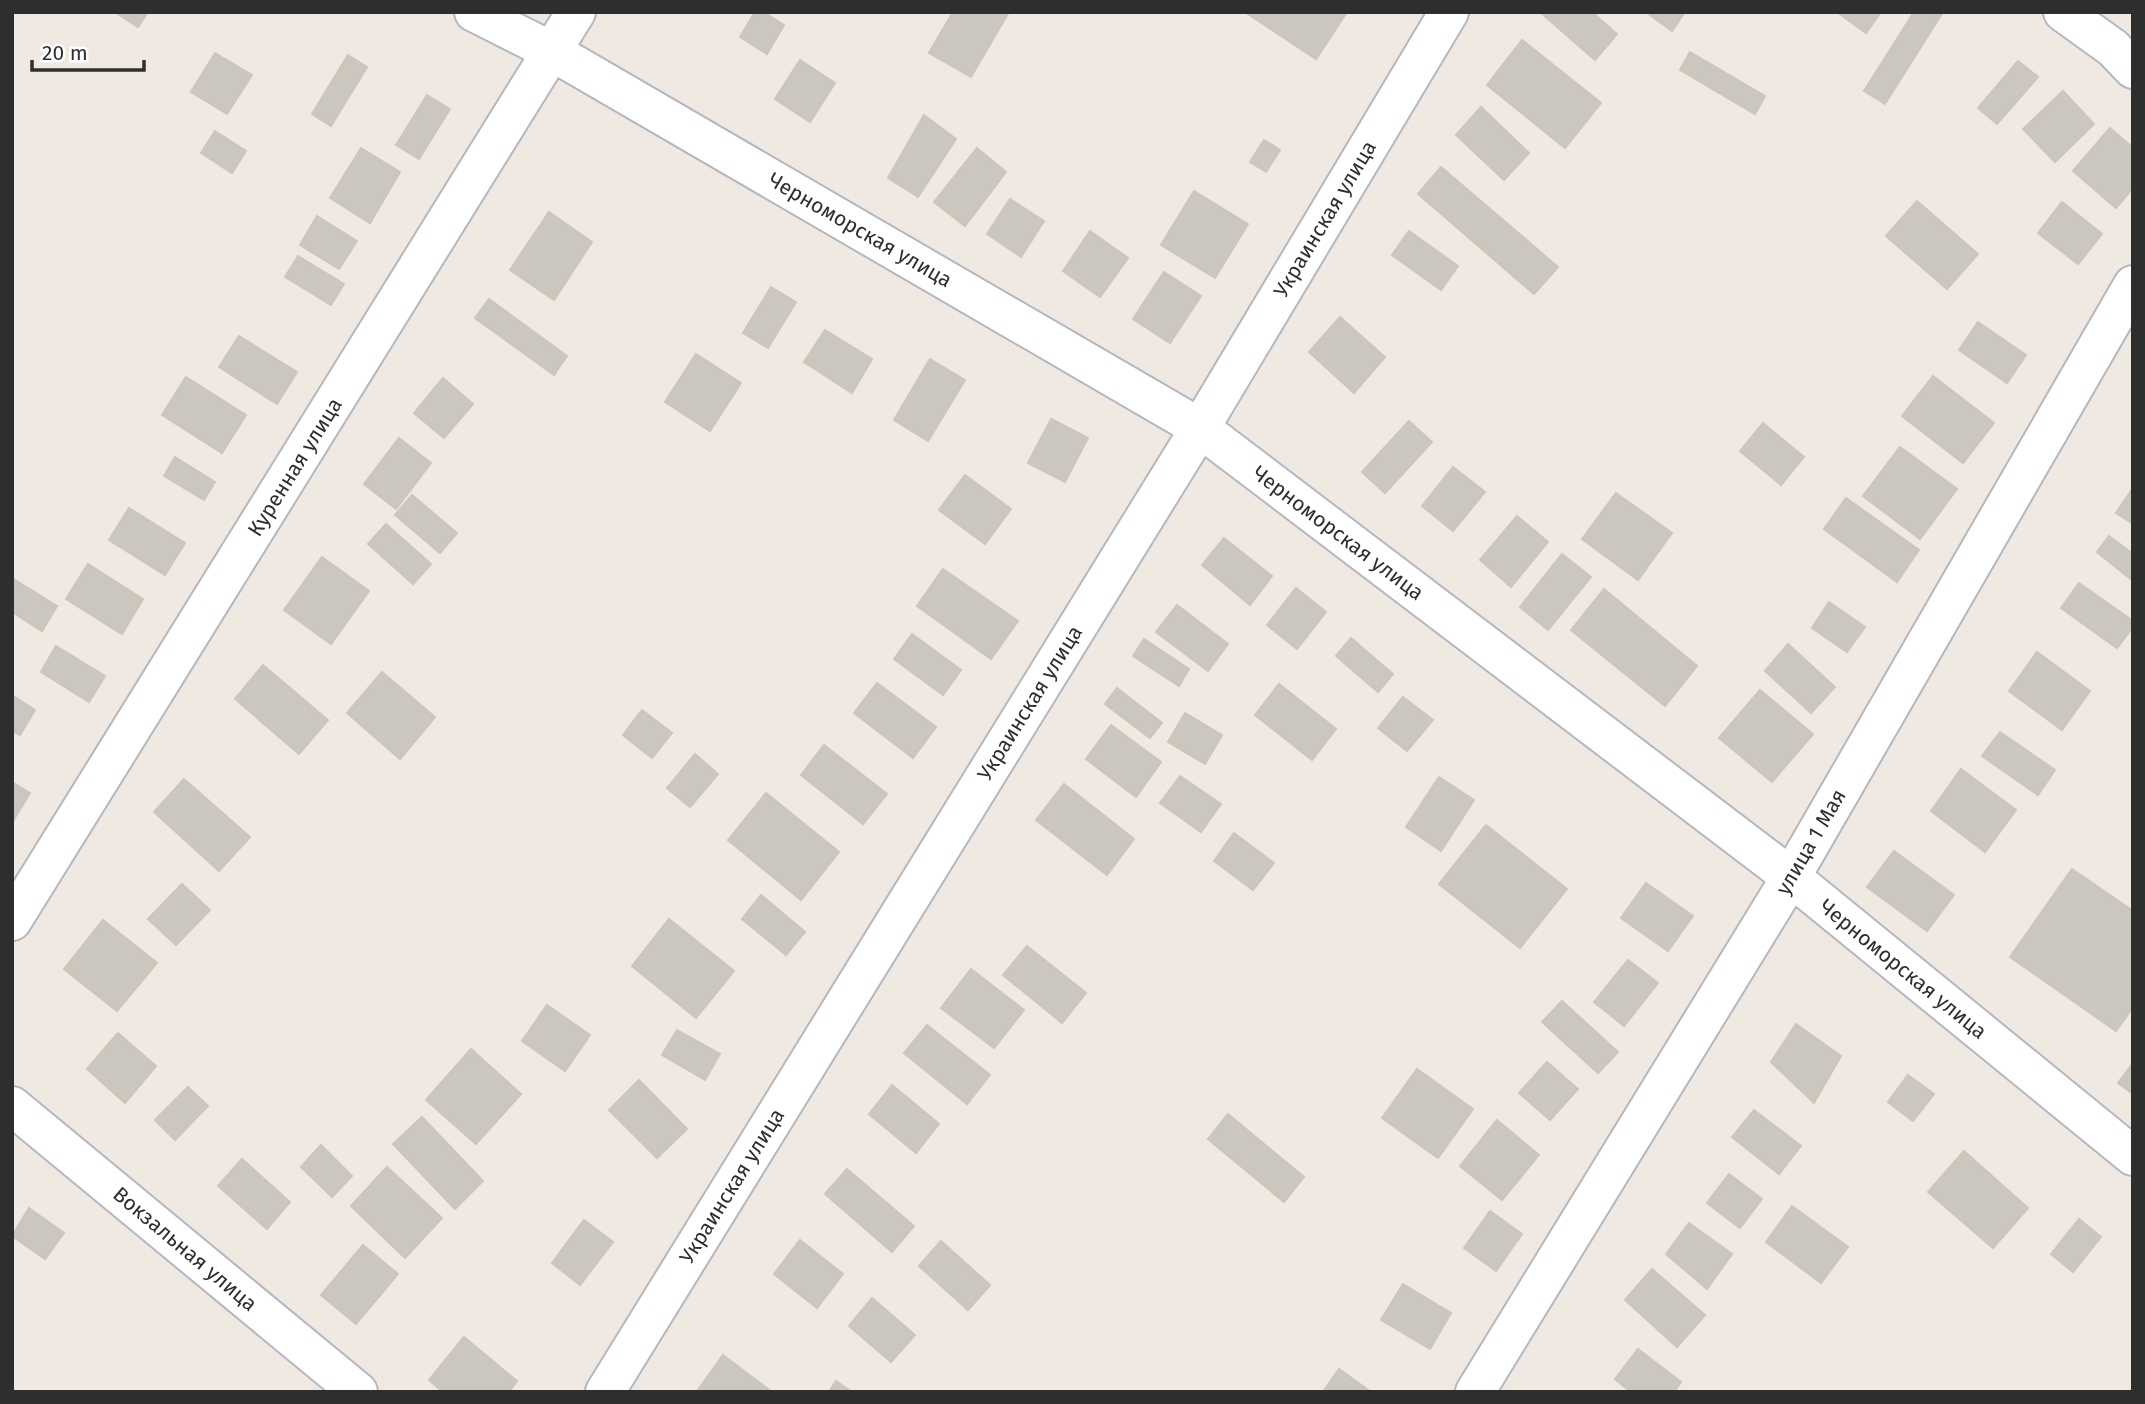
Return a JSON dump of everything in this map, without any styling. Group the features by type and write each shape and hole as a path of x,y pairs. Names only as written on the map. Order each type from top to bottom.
{"street":[{"name":"Черноморская улица","path":"474,12 552,52 1200,428 1791,877 2133,1156"},
{"name":"Куренная улица","path":"12,921 576,12"},
{"name":"Украинская улица","path":"605,1392 1200,428 1449,12"},
{"path":"2063,12 2113,48 2133,69"},
{"name":"улица 1 Мая","path":"1475,1392 1791,877 2133,285"},
{"name":"Вокзальная улица","path":"12,1106 358,1392"}],"building":[{"path":"115,12 148,12 138,27"},
{"path":"755,12 763,12 784,25 767,54 740,37"},
{"path":"953,12 1009,12 971,77 929,53"},
{"path":"1245,12 1347,12 1316,59"},
{"path":"1540,12 1592,12 1617,34 1595,60"},
{"path":"1646,12 1685,12 1672,31"},
{"path":"1837,12 1881,12 1866,33"},
{"path":"1914,12 1943,12 1885,104 1864,91"},
{"path":"1522,40 1601,103 1565,148 1487,85"},
{"path":"1690,52 1765,96 1755,114 1680,70"},
{"path":"215,53 252,75 227,114 191,92"},
{"path":"348,55 367,67 331,126 312,114"},
{"path":"800,60 835,83 810,122 775,99"},
{"path":"2018,61 2038,77 1997,124 1978,108"},
{"path":"2063,91 2094,124 2055,162 2023,129"},
{"path":"427,95 450,109 419,159 396,145"},
{"path":"1481,107 1529,153 1504,180 1456,135"},
{"path":"924,115 956,139 918,197 888,178"},
{"path":"2110,128 2133,148 2133,188 2116,208 2073,171"},
{"path":"215,131 246,151 232,173 201,153"},
{"path":"1264,140 1280,150 1266,172 1250,162"},
{"path":"361,148 400,172 370,223 330,198"},
{"path":"977,148 1006,172 965,226 934,202"},
{"path":"1441,167 1558,267 1534,294 1418,194"},
{"path":"1194,191 1248,224 1215,278 1161,245"},
{"path":"1010,199 1044,221 1021,257 987,234"},
{"path":"1917,201 1978,254 1947,289 1886,236"},
{"path":"2062,202 2102,234 2078,264 2038,233"},
{"path":"549,212 592,242 554,300 510,270"},
{"path":"317,216 357,241 339,269 300,245"},
{"path":"1090,231 1128,258 1100,297 1063,271"},
{"path":"1409,231 1458,266 1441,290 1392,255"},
{"path":"298,256 344,284 331,305 285,277"},
{"path":"1164,272 1201,296 1170,343 1133,319"},
{"path":"771,287 796,302 768,348 743,333"},
{"path":"489,299 567,356 554,375 475,318"},
{"path":"1340,317 1385,357 1354,393 1309,352"},
{"path":"1978,322 2026,355 2007,383 1959,350"},
{"path":"825,330 872,359 852,393 804,362"},
{"path":"239,336 297,372 277,404 219,367"},
{"path":"696,354 741,383 710,431 665,402"},
{"path":"930,359 965,380 928,441 894,420"},
{"path":"1933,376 1994,423 1963,463 1902,416"},
{"path":"186,377 246,415 222,453 162,415"},
{"path":"443,378 473,404 444,438 414,413"},
{"path":"1051,419 1088,438 1065,482 1028,463"},
{"path":"1409,421 1432,442 1385,493 1362,472"},
{"path":"1763,423 1804,457 1781,485 1740,451"},
{"path":"399,438 431,463 396,509 364,484"},
{"path":"1900,447 1957,489 1920,539 1863,496"},
{"path":"175,457 215,482 204,500 164,476"},
{"path":"1453,467 1485,492 1453,531 1422,506"},
{"path":"965,475 1011,509 985,544 939,510"},
{"path":"2133,488 2133,524 2116,513"},
{"path":"1616,493 1672,533 1638,580 1582,539"},
{"path":"412,495 457,533 440,553 395,515"},
{"path":"1846,498 1919,550 1897,582 1824,529"},
{"path":"129,508 185,543 165,575 109,540"},
{"path":"1517,516 1548,542 1511,587 1480,560"},
{"path":"386,524 431,564 413,584 368,544"},
{"path":"2109,536 2133,554 2133,581 2097,552"},
{"path":"1224,538 1272,576 1250,605 1202,565"},
{"path":"1562,554 1591,577 1548,630 1520,607"},
{"path":"322,557 369,591 331,644 284,610"},
{"path":"88,564 143,599 122,634 66,599"},
{"path":"943,569 1018,621 991,659 917,606"},
{"path":"12,578 57,606 42,631 12,612"},
{"path":"2079,583 2133,621 2133,627 2117,648 2061,608"},
{"path":"1296,588 1326,612 1297,649 1267,625"},
{"path":"1604,589 1697,666 1665,706 1571,630"},
{"path":"1829,602 1865,627 1847,652 1812,628"},
{"path":"1177,605 1228,644 1208,671 1156,632"},
{"path":"912,634 961,670 943,695 894,659"},
{"path":"1351,638 1393,674 1378,692 1336,656"},
{"path":"1144,639 1189,669 1179,686 1133,656"},
{"path":"1788,644 1835,687 1811,713 1765,671"},
{"path":"56,646 105,676 89,702 41,672"},
{"path":"2037,652 2090,691 2062,730 2009,691"},
{"path":"263,665 328,720 299,754 235,699"},
{"path":"382,672 435,717 400,759 347,713"},
{"path":"877,683 936,727 913,758 854,713"},
{"path":"1279,684 1336,729 1312,760 1255,715"},
{"path":"1117,688 1162,723 1150,738 1105,704"},
{"path":"1760,690 1813,734 1772,782 1719,738"},
{"path":"12,695 35,710 20,735 12,731"},
{"path":"1403,697 1433,720 1407,751 1378,728"},
{"path":"642,710 672,733 652,758 623,735"},
{"path":"1185,713 1222,735 1205,764 1168,742"},
{"path":"1111,725 1161,762 1136,797 1086,759"},
{"path":"2000,732 2055,770 2038,795 1982,756"},
{"path":"824,745 887,794 863,824 801,775"},
{"path":"695,754 718,774 690,807 667,788"},
{"path":"1961,769 2016,810 1985,852 1931,811"},
{"path":"1180,776 1221,804 1201,832 1160,803"},
{"path":"1439,777 1474,800 1441,851 1406,827"},
{"path":"184,779 250,837 219,871 154,812"},
{"path":"12,782 30,793 13,821 12,821"},
{"path":"1064,784 1134,839 1107,875 1036,820"},
{"path":"766,793 839,852 801,900 728,840"},
{"path":"1486,825 1567,889 1520,948 1439,884"},
{"path":"1234,833 1274,863 1253,890 1214,861"},
{"path":"1894,851 1954,895 1927,931 1867,887"},
{"path":"2072,869 2133,911 2133,1007 2116,1031 2010,957"},
{"path":"1646,883 1693,916 1668,951 1621,918"},
{"path":"182,884 210,910 176,945 148,919"},
{"path":"761,895 805,932 786,955 742,919"},
{"path":"669,919 734,971 696,1018 632,966"},
{"path":"103,920 157,963 117,1011 64,969"},
{"path":"1027,946 1086,993 1062,1023 1003,975"},
{"path":"1628,960 1658,983 1624,1026 1594,1002"},
{"path":"971,969 1024,1010 994,1048 941,1008"},
{"path":"1562,1001 1618,1052 1598,1073 1542,1022"},
{"path":"547,1005 590,1035 565,1071 522,1041"},
{"path":"1796,1024 1841,1056 1814,1103 1771,1062"},
{"path":"927,1025 990,1075 967,1104 904,1053"},
{"path":"677,1030 720,1054 705,1080 662,1055"},
{"path":"118,1033 156,1066 125,1103 87,1069"},
{"path":"471,1049 521,1094 476,1144 426,1100"},
{"path":"1547,1062 1578,1089 1550,1120 1519,1093"},
{"path":"2133,1063 2133,1094 2118,1083"},
{"path":"1417,1069 1473,1109 1438,1158 1382,1118"},
{"path":"1908,1075 1934,1094 1913,1121 1888,1102"},
{"path":"639,1080 687,1129 657,1158 609,1110"},
{"path":"892,1085 939,1124 916,1153 869,1114"},
{"path":"188,1087 208,1106 175,1140 155,1120"},
{"path":"1754,1110 1801,1146 1779,1174 1732,1137"},
{"path":"1228,1114 1304,1177 1284,1202 1208,1139"},
{"path":"422,1117 483,1181 455,1209 393,1144"},
{"path":"1497,1120 1539,1155 1502,1200 1460,1166"},
{"path":"321,1145 352,1176 332,1197 301,1167"},
{"path":"1964,1151 2028,1208 1993,1248 1928,1192"},
{"path":"242,1159 290,1202 267,1229 218,1186"},
{"path":"387,1167 442,1218 405,1258 351,1206"},
{"path":"847,1169 914,1226 892,1252 825,1194"},
{"path":"1729,1174 1762,1199 1740,1228 1707,1203"},
{"path":"1792,1206 1848,1247 1821,1283 1766,1242"},
{"path":"29,1208 64,1233 45,1259 12,1236"},
{"path":"1490,1211 1522,1234 1496,1271 1464,1248"},
{"path":"2079,1219 2101,1237 2073,1272 2051,1254"},
{"path":"584,1220 613,1242 580,1285 552,1263"},
{"path":"1689,1223 1732,1254 1707,1289 1666,1254"},
{"path":"800,1240 843,1274 817,1308 774,1274"},
{"path":"941,1241 990,1285 968,1310 919,1266"},
{"path":"363,1245 398,1274 356,1324 321,1295"},
{"path":"1652,1269 1705,1315 1677,1347 1625,1300"},
{"path":"1403,1284 1451,1313 1430,1349 1381,1320"},
{"path":"872,1298 915,1335 891,1362 849,1326"},
{"path":"464,1337 517,1381 509,1392 443,1392 429,1380"},
{"path":"1638,1349 1681,1382 1674,1392 1631,1392 1615,1379"},
{"path":"723,1355 772,1392 698,1390"},
{"path":"1339,1369 1371,1392 1323,1392"},
{"path":"836,1381 852,1392 829,1392"}]}
